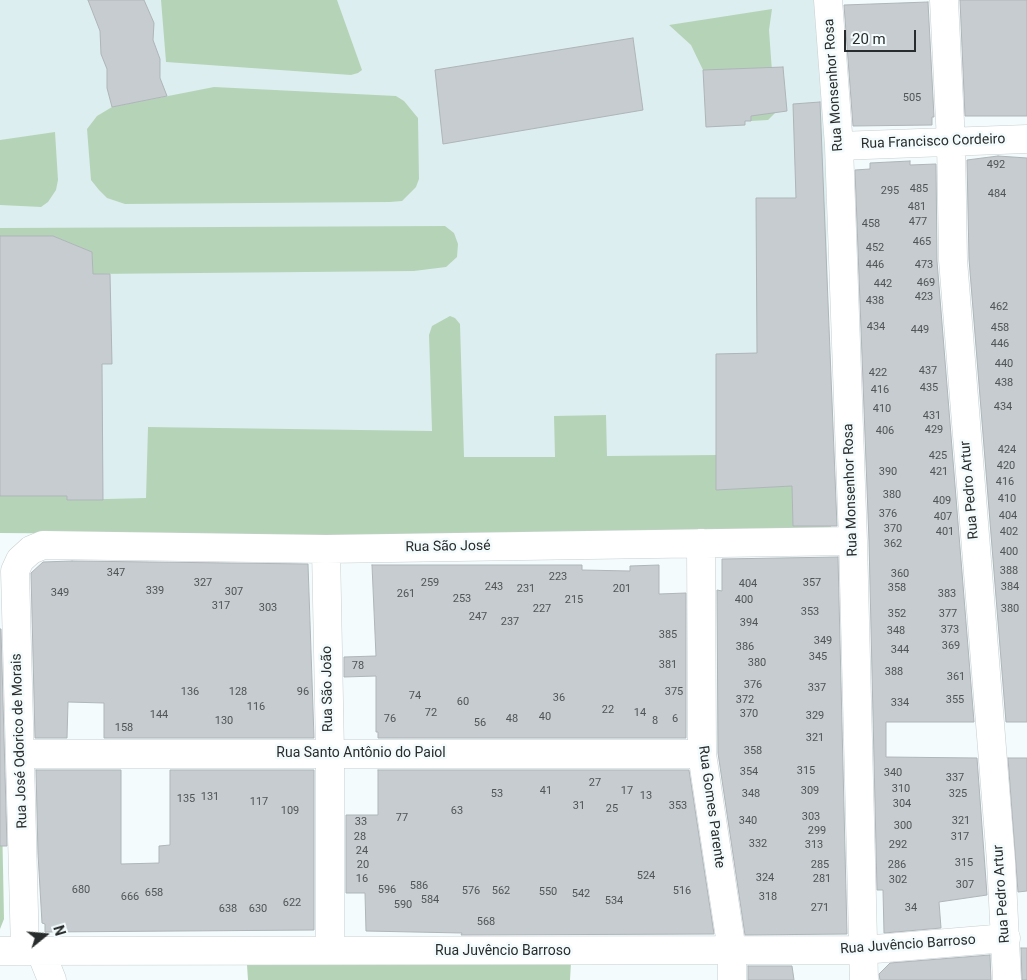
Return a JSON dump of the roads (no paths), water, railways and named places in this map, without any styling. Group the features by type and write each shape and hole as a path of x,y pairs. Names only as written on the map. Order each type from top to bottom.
{"street":[{"name":"Rua Monsenhor Rosa","path":"828,0 839,146 864,980"},
{"name":"Rua Pedro Artur","path":"944,0 951,142 953,260 1006,938 1007,980"},
{"name":"Rua Francisco Cordeiro","path":"839,146 1027,139"},
{"name":"Rua São José","path":"43,545 326,549 852,541"},
{"name":"Rua Gomes Parente","path":"701,543 702,754 732,951 732,980"},
{"name":"Rua José Odorico de Morais","path":"43,545 31,550 20,560 15,571 20,754 22,950 52,980"},
{"name":"Rua São João","path":"326,549 330,753 330,950"},
{"name":"Rua Santo Antônio do Paiol","path":"20,754 702,754"},
{"name":"Rua Juvêncio Barroso","path":"22,950 863,950 1006,938"}]}
